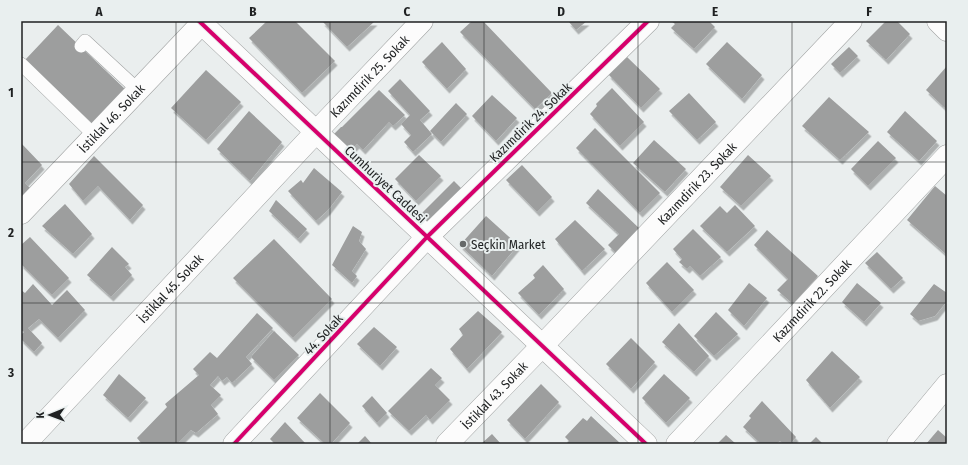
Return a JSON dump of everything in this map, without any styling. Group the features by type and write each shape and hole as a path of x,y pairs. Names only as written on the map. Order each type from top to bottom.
{"street":[{"name":"Kazımdirik 25. Sokak","path":"316,132 422,21"},
{"name":"Kazımdirik 24. Sokak","path":"427,237 648,21"},
{"name":"Kazımdirik 23. Sokak","path":"542,346 851,21"},
{"path":"938,21 947,30"},
{"name":"Cumhuriyet Caddesi","path":"201,22 646,444"},
{"name":"İstiklal 46. Sokak","path":"21,213 201,22"},
{"name":"İstiklal 45. Sokak","path":"25,444 316,132"},
{"name":"Kazımdirik 22. Sokak","path":"677,444 947,156"},
{"name":"44. Sokak","path":"234,444 427,237"},
{"name":"İstiklal 43. Sokak","path":"447,444 542,346"},
{"path":"898,444 947,385"}],"lane":[{"path":"81,46 85,41 138,90"},
{"path":"21,64 87,128"}],"building":[{"path":"267,21 295,21 335,61 302,93 249,38"},
{"path":"322,21 375,21 347,47"},
{"path":"472,21 483,21 552,93 535,109 460,32"},
{"path":"568,21 587,21 576,30"},
{"path":"671,21 709,21 715,27 694,49 671,28 675,24"},
{"path":"886,21 897,21 910,34 886,60 866,41"},
{"path":"58,25 127,91 95,126 25,60"},
{"path":"442,42 466,69 447,89 422,62"},
{"path":"727,42 762,75 742,99 706,64"},
{"path":"849,47 858,56 840,73 831,64"},
{"path":"626,56 660,89 641,108 608,74"},
{"path":"947,66 947,107 946,109 926,90"},
{"path":"206,70 241,102 206,140 171,108"},
{"path":"400,79 430,111 420,120 432,134 413,152 404,142 411,135 401,124 410,115 388,91"},
{"path":"612,88 644,122 620,146 590,114 597,106 596,104"},
{"path":"379,90 405,115 393,126 389,122 363,150 357,144 349,152 332,136"},
{"path":"689,93 716,122 697,140 669,111"},
{"path":"492,95 517,118 496,141 472,116"},
{"path":"829,97 869,132 840,160 802,126"},
{"path":"456,103 467,114 441,142 430,131"},
{"path":"249,111 282,142 250,181 217,149"},
{"path":"905,111 937,141 919,161 887,132"},
{"path":"595,128 660,193 640,213 576,148"},
{"path":"654,140 686,169 665,192 633,163"},
{"path":"878,141 896,158 868,186 851,169"},
{"path":"21,143 42,165 25,183 32,190 21,201"},
{"path":"419,155 441,176 416,201 395,179"},
{"path":"748,155 771,176 741,206 720,187"},
{"path":"94,156 143,205 130,220 98,186 83,201 69,184"},
{"path":"522,165 552,197 537,212 506,180"},
{"path":"314,168 342,192 328,210 316,221 288,191 301,180 303,183"},
{"path":"454,181 464,191 430,225 421,214"},
{"path":"935,186 947,196 947,255 907,220"},
{"path":"598,189 641,230 618,255 608,245 619,234 586,203"},
{"path":"276,200 307,229 298,239 269,211"},
{"path":"65,204 92,234 73,254 42,226"},
{"path":"735,205 755,226 727,252 700,226 720,206 727,213"},
{"path":"486,216 518,245 492,276 460,245"},
{"path":"575,220 605,249 582,271 555,239"},
{"path":"353,226 362,232 359,241 366,249 352,271 357,276 352,283 332,265"},
{"path":"693,229 721,257 700,276 690,266 687,269 679,262 682,259 673,249"},
{"path":"767,230 818,276 793,304 777,290 788,279 754,245"},
{"path":"30,237 69,278 52,295 21,264 21,245"},
{"path":"274,239 332,299 293,338 233,278"},
{"path":"112,247 129,264 125,267 132,275 111,297 87,275"},
{"path":"877,252 903,278 891,289 865,263"},
{"path":"667,262 694,290 672,312 646,283"},
{"path":"543,265 564,289 539,315 518,293 535,278 533,275"},
{"path":"749,283 767,298 744,326 728,310"},
{"path":"857,283 881,303 864,322 842,302"},
{"path":"33,284 52,305 67,290 85,310 58,338 39,319 28,328 42,343 34,352 21,339 21,335 24,332 21,330 21,290 25,293"},
{"path":"934,284 947,293 947,301 935,316 918,321 910,314"},
{"path":"478,311 502,332 467,369 450,349 463,335 459,329"},
{"path":"716,312 738,334 714,356 694,336"},
{"path":"257,313 273,328 246,357 252,364 232,383 227,377 222,381 218,376 210,385 221,395 211,405 218,414 196,433 191,430 177,444 142,444 137,438 167,407 165,404 199,375 193,369 210,352 217,358"},
{"path":"679,323 709,356 694,372 662,342"},
{"path":"374,327 397,347 380,366 357,344"},
{"path":"274,331 299,355 274,380 251,357"},
{"path":"631,338 655,362 631,389 606,364"},
{"path":"832,351 860,377 830,408 806,380"},
{"path":"431,368 442,378 435,385 450,400 430,420 426,415 409,431 388,411"},
{"path":"119,374 146,398 128,418 103,395"},
{"path":"664,374 690,398 666,423 642,398"},
{"path":"541,384 559,402 525,439 507,420"},
{"path":"320,393 350,423 331,444 325,444 297,418"},
{"path":"372,396 387,413 377,423 362,406"},
{"path":"762,401 796,437 790,444 783,444 780,441 776,444 761,444 743,427 751,418 749,416"},
{"path":"591,416 621,444 566,444 569,441 565,437 583,418 587,421"},
{"path":"285,422 306,444 275,444 270,439"},
{"path":"938,430 947,438 947,444 926,444"},
{"path":"492,434 501,444 481,444"},
{"path":"726,435 736,444 717,444"},
{"path":"365,436 372,444 357,444"},
{"path":"816,437 823,444 809,444"}],"cycle path":[{"path":"199,21 646,444"},
{"path":"234,444 427,237 648,21"}],"place":[{"name":"Seçkin Market","path":"463,244"}]}
